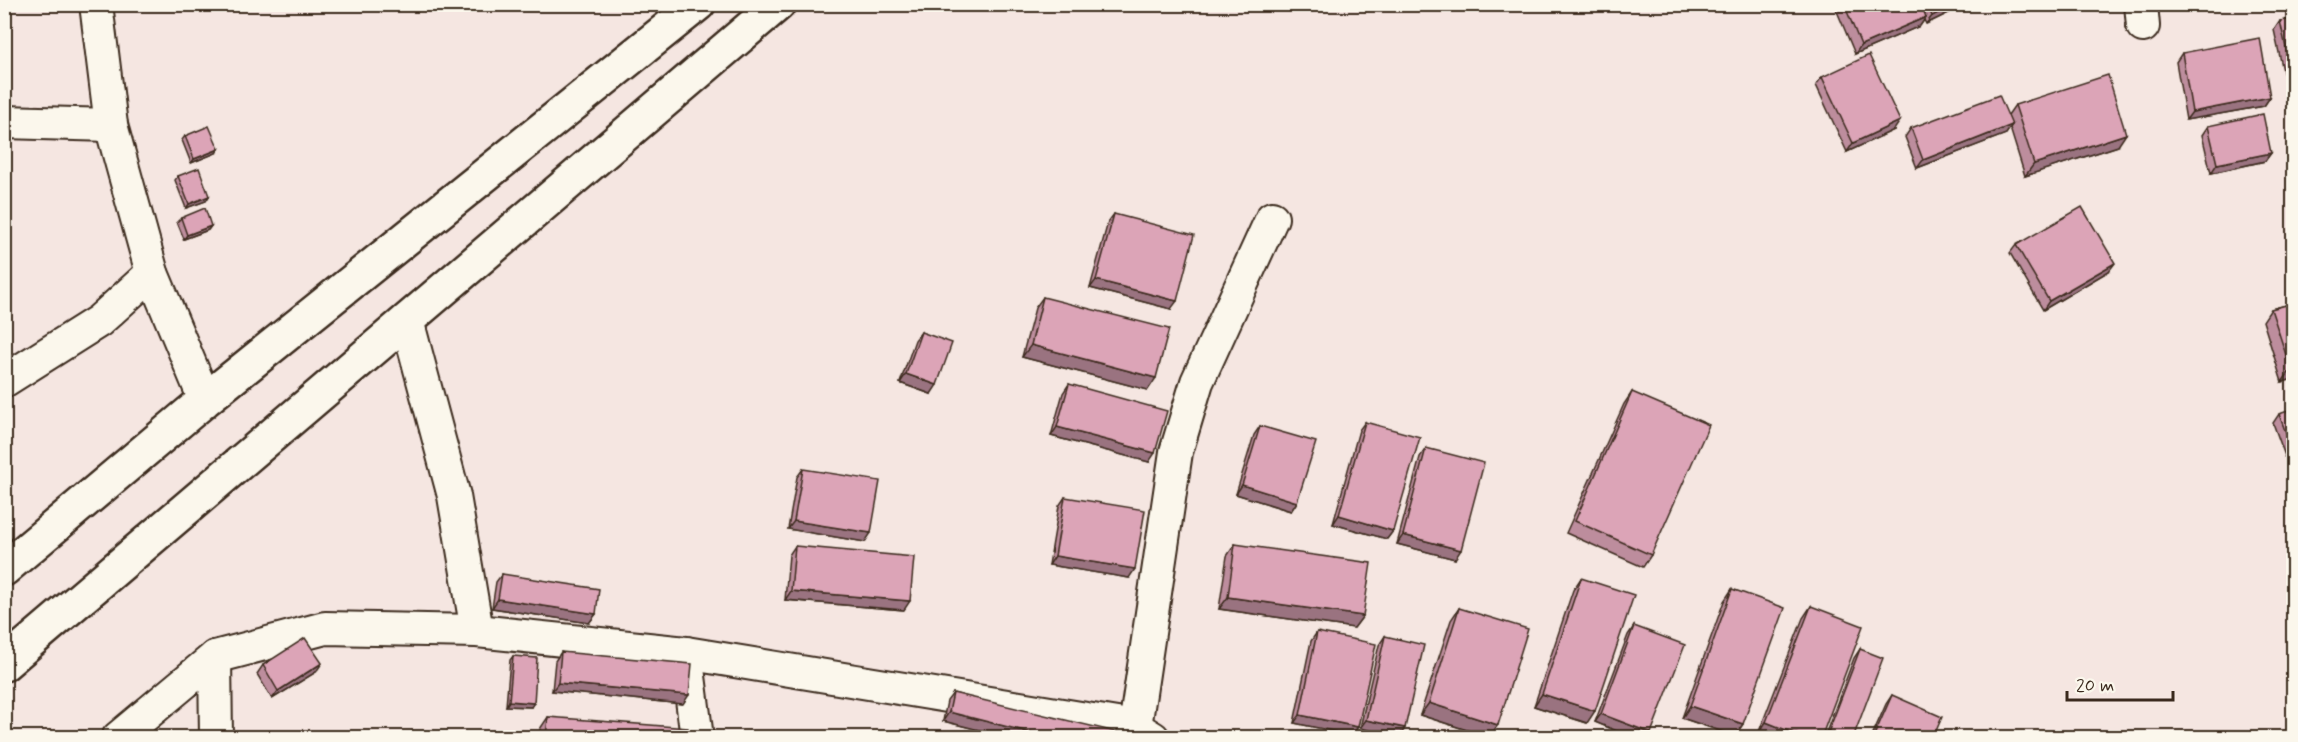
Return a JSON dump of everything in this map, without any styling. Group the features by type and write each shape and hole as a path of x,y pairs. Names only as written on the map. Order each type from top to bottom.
{"highway":[{"path":"4,569 206,400 698,4"},
{"path":"4,664 778,4"}],"street":[{"path":"96,4 111,125 152,273 206,400"},
{"path":"4,122 111,125"},
{"path":"118,738 215,657 325,628 477,631 686,653 1142,734 1176,452 1197,382 1272,218"},
{"path":"4,381 99,321 152,273"},
{"path":"407,320 454,496 477,631"},
{"path":"686,653 697,738"},
{"path":"215,657 216,738"}],"building":[{"path":"1844,4 1921,4 1926,17 1861,45"},
{"path":"1927,4 1955,4 1932,16"},
{"path":"2294,19 2294,83 2280,21"},
{"path":"2260,38 2270,97 2192,112 2182,53"},
{"path":"1869,55 1900,121 1853,143 1822,77"},
{"path":"2108,75 2126,134 2034,164 2015,105"},
{"path":"1999,95 2012,125 1923,160 1911,128"},
{"path":"2263,114 2271,153 2217,164 2208,126"},
{"path":"209,126 219,149 194,159 185,136"},
{"path":"199,168 209,196 189,204 178,176"},
{"path":"2082,207 2115,263 2049,301 2016,245"},
{"path":"205,208 211,226 187,235 181,218"},
{"path":"1114,214 1194,235 1177,301 1096,280"},
{"path":"1043,297 1169,329 1156,378 1031,345"},
{"path":"2294,303 2294,369 2291,370 2271,309"},
{"path":"921,332 952,343 937,385 906,374"},
{"path":"1069,384 1167,411 1155,453 1057,427"},
{"path":"1632,392 1709,425 1651,555 1575,521"},
{"path":"2294,409 2294,446 2291,447 2279,414"},
{"path":"1365,422 1420,437 1393,531 1339,515"},
{"path":"1260,426 1316,442 1297,502 1242,485"},
{"path":"1426,448 1484,463 1461,550 1403,535"},
{"path":"803,469 880,481 871,533 794,521"},
{"path":"1065,497 1145,510 1135,569 1055,556"},
{"path":"1235,544 1371,563 1363,616 1228,597"},
{"path":"795,546 914,557 910,601 791,591"},
{"path":"502,574 599,589 596,614 498,599"},
{"path":"1581,578 1634,595 1595,711 1542,694"},
{"path":"1732,589 1785,608 1743,724 1690,706"},
{"path":"1811,606 1863,626 1821,738 1807,738 1766,722"},
{"path":"1459,608 1528,629 1498,725 1429,703"},
{"path":"1634,626 1685,645 1651,733 1601,714"},
{"path":"1317,632 1376,644 1358,727 1300,715"},
{"path":"1385,636 1424,645 1405,728 1366,720"},
{"path":"305,638 322,663 278,691 263,665"},
{"path":"1860,649 1883,658 1853,738 1826,738"},
{"path":"561,652 692,664 689,695 558,683"},
{"path":"513,656 537,658 534,703 509,701"},
{"path":"953,693 1116,732 1114,738 1052,738 949,712"},
{"path":"1892,695 1942,717 1933,738 1873,738"},
{"path":"548,717 688,728 687,738 546,738"}]}
